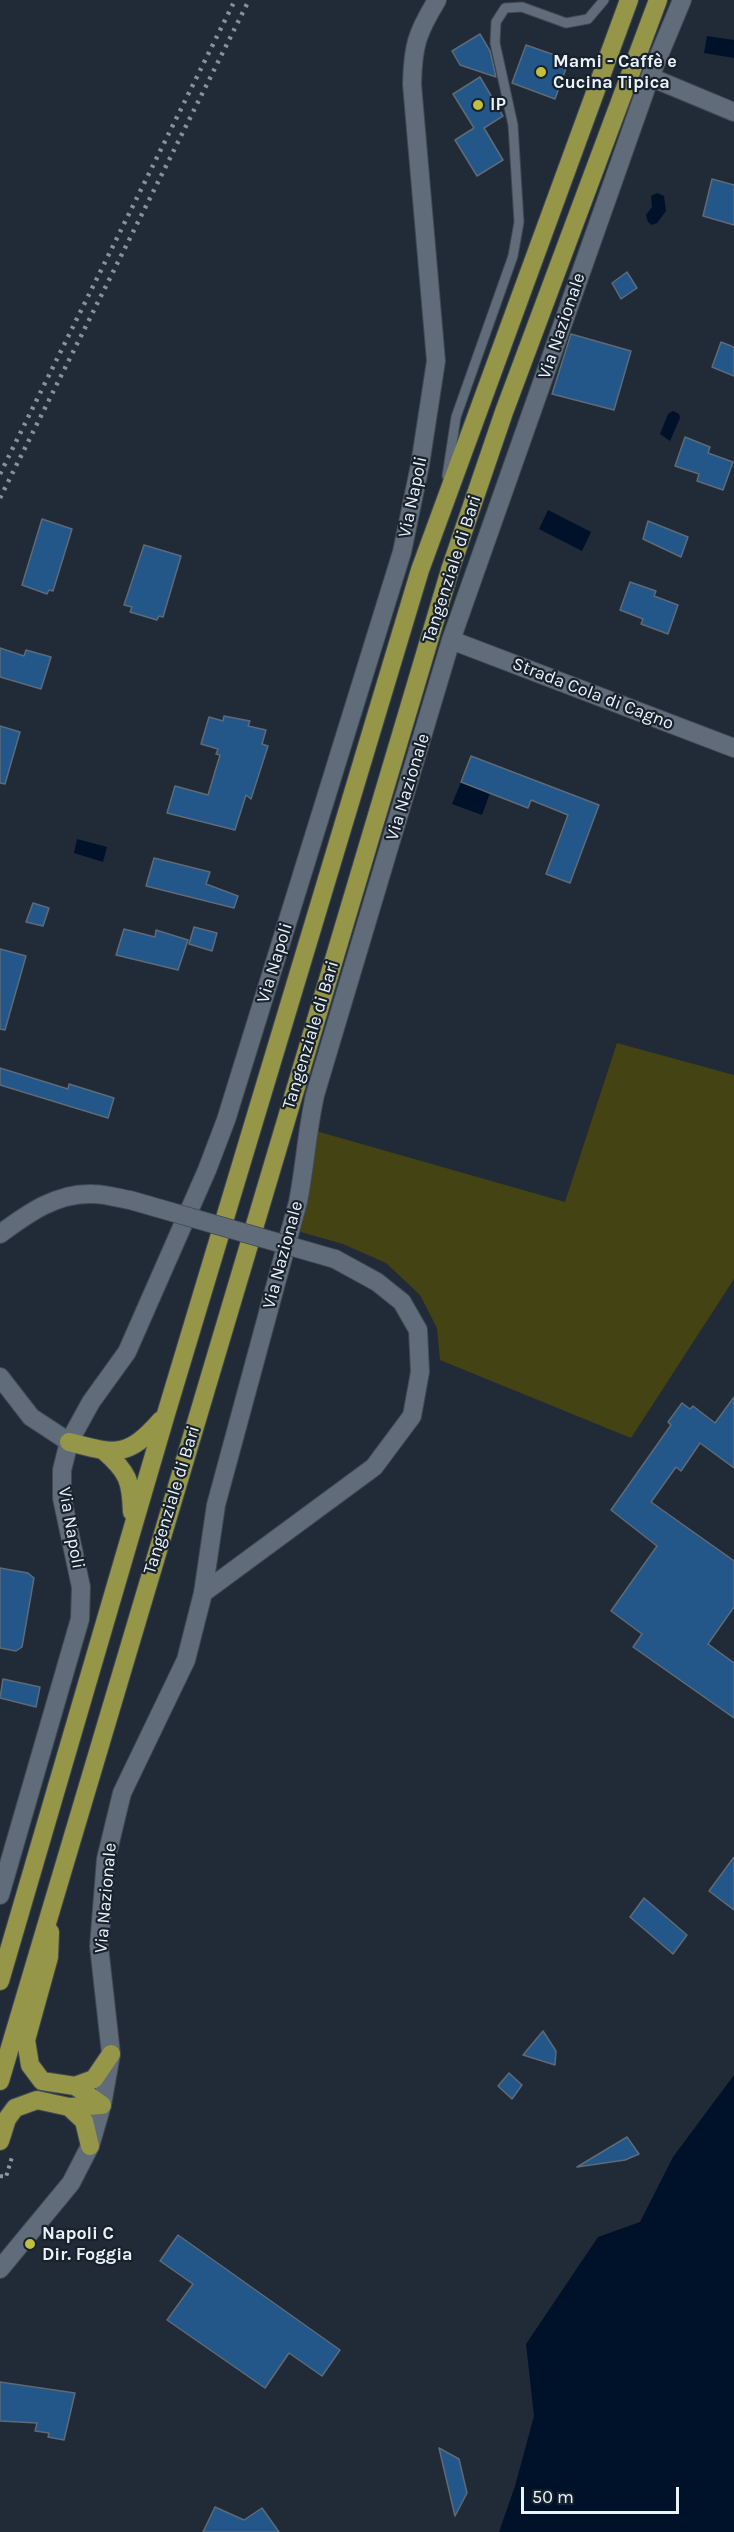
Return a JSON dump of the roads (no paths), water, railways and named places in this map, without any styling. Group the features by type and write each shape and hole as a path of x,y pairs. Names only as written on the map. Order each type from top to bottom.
{"highway":[{"name":"Tangenziale di Bari","path":"0,1982 133,1524 420,570 629,0"},
{"name":"Tangenziale di Bari","path":"0,2081 450,570 504,412 658,0"},
{"path":"69,1442 104,1452 125,1450 144,1440 166,1414"},
{"path":"104,1452 121,1466 131,1485 133,1524"},
{"path":"52,1903 49,1957 26,2040 30,2065 42,2081 75,2086 102,2105"},
{"path":"75,2086 94,2079 111,2054"},
{"path":"0,2141 7,2119 15,2108 37,2100 69,2107 102,2105"},
{"path":"69,2107 84,2121 90,2146"}],"street":[{"name":"Via Napoli","path":"0,1895 80,1618 81,1587 62,1498 62,1470 69,1442 91,1402 127,1352 207,1170 226,1120 402,552 420,465 436,361 412,84 415,44 419,28 437,0"},
{"name":"Via Nazionale","path":"90,2146 102,2105 111,2054 99,1946 106,1858 122,1793 186,1660 203,1593 216,1505 298,1202 304,1171 307,1133 315,1095 452,640 650,77 682,0"},
{"path":"650,77 734,112"},
{"name":"Strada Cola di Cagno","path":"452,640 734,748"},
{"path":"0,1234 55,1199 92,1194 130,1200 335,1259 377,1281 402,1302 418,1330 420,1372 412,1416 374,1467 203,1593"},
{"path":"0,1377 31,1416 69,1442"},
{"path":"0,2269 70,2183 90,2146"}],"lane":[{"path":"443,504 456,417 513,256 519,222 513,125 495,44 496,22 506,8 522,7 566,23 588,19 604,0"}],"water":[{"path":"707,36 734,40 734,58 704,53"},
{"path":"657,193 664,196 666,211 657,223 652,225 648,222 646,215 652,207 651,196"},
{"path":"673,411 679,414 680,418 670,441 660,434 668,414"},
{"path":"548,510 591,532 582,551 539,529"},
{"path":"461,782 490,793 482,815 452,804"},
{"path":"77,839 107,847 103,862 74,853"},
{"path":"734,2075 734,2532 499,2532 515,2486 534,2416 526,2344 598,2237 640,2222 673,2157"}],"railway":[{"path":"0,474 235,0"},
{"path":"0,498 249,0"}],"place":[{"name":"Mami - Caffè e Cucina Tipica","path":"541,72"},
{"name":"IP","path":"478,105"},
{"name":"Napoli C Dir. Foggia","path":"30,2244"}]}
